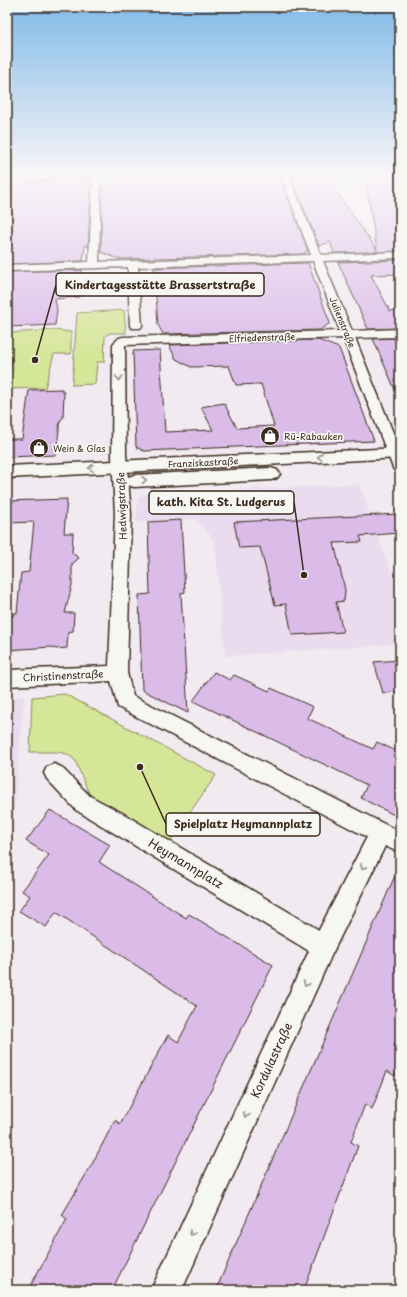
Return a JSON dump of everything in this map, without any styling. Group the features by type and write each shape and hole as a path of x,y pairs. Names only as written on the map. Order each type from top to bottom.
{"main road":[{"name":"Franziskastraße","path":"7,487 121,474 399,460"},
{"name":"Franziskastraße","path":"7,472 121,474"}],"street":[{"path":"94,265 95,237"},
{"name":"Julienstraße","path":"309,237 399,460"},
{"path":"7,268 400,256"},
{"path":"133,264 136,326"},
{"name":"Elfriedenstraße","path":"123,341 400,333"},
{"name":"Hedwigstraße","path":"118,672 123,514 119,344 123,341"},
{"path":"118,672 125,700 390,838"},
{"name":"Christinenstraße","path":"7,678 118,672"},
{"name":"Heymannplatz","path":"54,773 83,803 324,946"},
{"name":"Kordulastraße","path":"166,1290 324,946 390,838"}],"shaded area":[{"path":"359,484 400,597 400,644 225,656 215,541 196,519 137,522 137,500 143,495"},
{"path":"24,697 16,790 7,927 7,698"}],"green space":[{"path":"124,310 126,333 110,333 105,336 104,362 97,362 95,384 72,385 77,313"},
{"path":"55,330 71,332 71,354 54,354 45,388 7,389 7,375 13,370 11,358 7,354 7,335 9,333"},
{"path":"65,694 216,775 168,844 90,796 75,760 67,754 58,752 30,752 32,697"}],"building":[{"path":"7,237 88,237 88,247 85,245 83,261 7,264"},
{"path":"101,237 303,237 308,251 304,254 118,259 101,252"},
{"path":"315,237 368,237 377,250 375,237 400,237 400,251 334,253 330,242 319,246"},
{"path":"400,260 400,274 371,275 390,311 400,310 400,328 368,329 338,262"},
{"path":"308,263 330,323 320,330 163,334 158,325 154,268"},
{"path":"82,270 79,297 55,299 57,310 55,325 7,327 7,272"},
{"path":"400,338 400,401 373,339"},
{"path":"318,340 339,348 374,441 144,451 136,447 133,351 160,350 165,432 213,430 201,407 224,403 237,428 274,426 261,384 236,385 229,366 191,367 176,359 169,345"},
{"path":"62,389 62,392 64,392 63,418 60,421 56,455 7,457 7,439 22,439 29,390"},
{"path":"67,499 64,533 73,533 72,553 79,558 72,564 72,585 65,613 74,613 73,631 68,632 67,648 56,649 51,647 7,650 7,616 13,616 13,613 17,613 21,573 29,572 34,522 7,523 7,501"},
{"path":"400,514 400,533 360,536 362,542 334,543 345,590 344,601 336,602 343,632 292,635 286,604 275,605 260,547 239,548 234,522"},
{"path":"181,520 185,592 181,593 188,713 142,690 139,595 150,594 148,522"},
{"path":"400,660 400,692 383,693 374,662"},
{"path":"214,672 230,680 234,675 269,691 271,688 313,707 307,718 373,749 377,742 396,751 393,756 400,759 400,818 361,798 367,785 193,701"},
{"path":"50,810 110,845 99,862 186,918 189,914 273,965 112,1290 28,1290 67,1219 62,1215 91,1166 115,1120 120,1124 168,1035 178,1042 197,1006 56,912 46,927 19,911 30,896 22,891 49,855 26,841"},
{"path":"400,864 400,1031 394,1046 400,1049 400,1062 395,1076 387,1071 372,1109 365,1104 351,1142 358,1146 304,1290 216,1290"}],"place":[{"name":"Kindertagesstätte Brassertstraße","path":"35,360"},
{"name":"Rü-Rabauken","path":"270,436"},
{"name":"Wein & Glas","path":"39,448"},
{"name":"kath. Kita St. Ludgerus","path":"304,575"},
{"name":"Spielplatz Heymannplatz","path":"140,767"}]}
